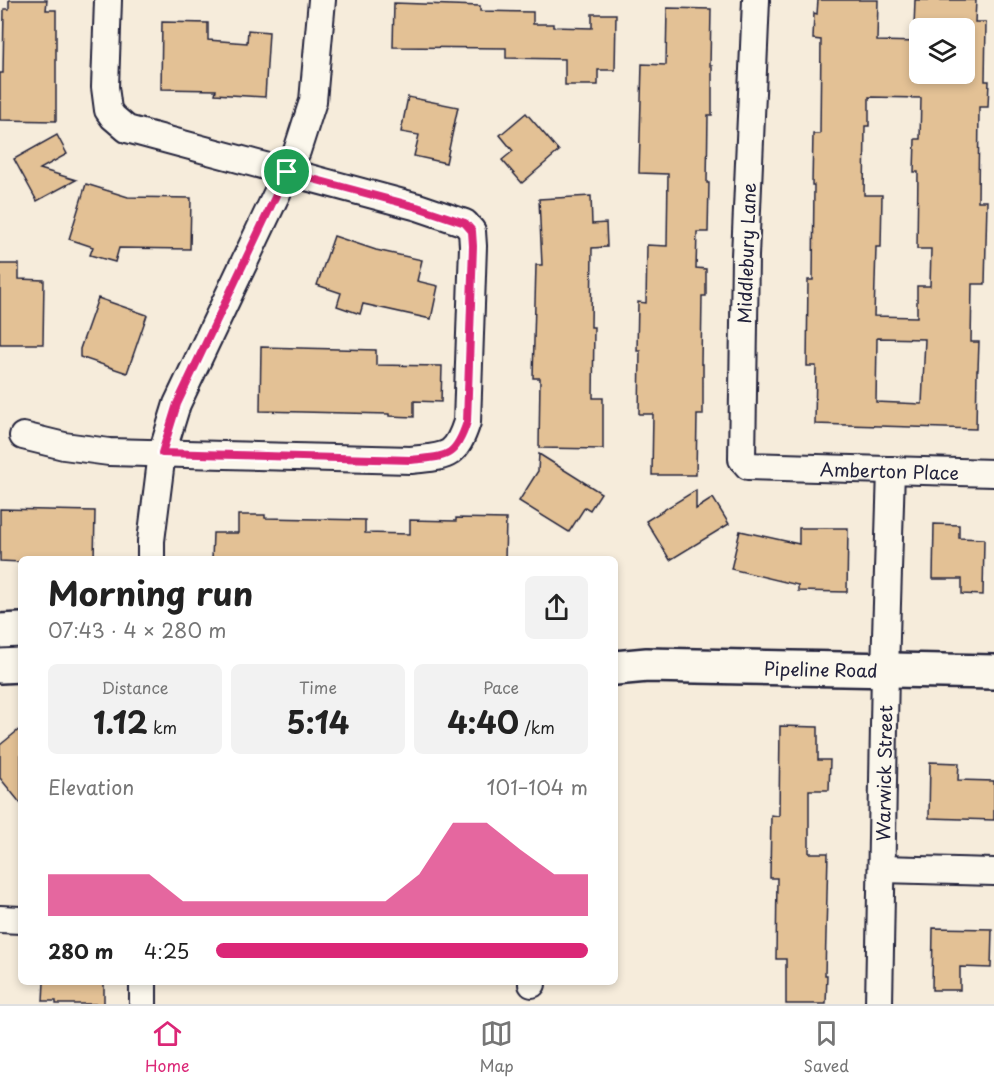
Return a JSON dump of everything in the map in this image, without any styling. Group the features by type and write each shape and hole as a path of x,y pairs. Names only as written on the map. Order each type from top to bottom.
{"main road":[{"path":"0,631 18,630"},
{"name":"Pipeline Road","path":"618,653 647,665"},
{"path":"0,666 18,665"},
{"name":"Pipeline Road","path":"618,668 647,665 994,672"}],"street":[{"path":"23,436 64,446 109,452 411,460 442,457 453,451 462,440 467,422 472,231 465,223 417,207 128,129 112,117 108,110 105,87 108,0"},
{"path":"151,556 162,453 177,404 297,151 313,101 322,0"},
{"name":"Middlebury Lane","path":"756,0 745,256 742,459 747,466 787,467"},
{"name":"Amberton Place","path":"787,467 994,473"},
{"name":"Warwick Street","path":"879,1004 891,470"},
{"path":"882,869 994,872"},
{"path":"0,919 18,920"},
{"path":"142,1004 143,985"}],"building":[{"path":"9,0 47,0 46,10 56,10 56,121 0,120 4,9 9,9"},
{"path":"818,0 878,0 877,41 909,42 909,84 975,84 975,22 986,22 985,81 989,81 988,107 979,107 978,201 987,201 985,284 972,284 971,342 979,342 976,429 815,424 816,366 807,366 808,280 813,280 813,134 820,134 821,40 813,39 814,13 817,14","holes":["869,97 921,98 920,139 915,139 914,172 918,172 917,249 931,249 930,286 917,286 917,317 874,316 876,247 881,247 882,195 864,195 865,126 869,126","877,338 925,339 922,404 876,402"]},
{"path":"915,0 976,0 975,22 975,18 914,18"},
{"path":"394,3 480,6 480,11 533,12 533,24 553,24 553,27 592,28 592,14 616,14 615,70 598,70 598,85 565,85 565,59 506,58 506,48 393,47"},
{"path":"667,8 711,9 712,115 708,115 708,232 697,232 696,268 706,269 706,296 702,296 703,415 697,415 696,475 652,475 653,414 639,414 638,302 646,303 647,245 667,246 668,174 639,173 642,64 666,65"},
{"path":"162,22 208,23 208,40 247,43 248,30 269,32 265,97 215,94 216,90 161,89"},
{"path":"408,97 458,107 446,163 414,156 419,135 401,132"},
{"path":"526,113 559,151 522,183 502,160 513,151 500,135"},
{"path":"57,135 67,154 40,169 76,180 37,201 14,159"},
{"path":"86,184 128,197 191,198 190,249 119,248 115,262 90,255 93,247 69,239"},
{"path":"591,196 592,224 606,223 607,247 592,248 593,398 603,398 603,449 539,448 540,378 533,378 536,265 542,265 539,199"},
{"path":"334,236 376,250 422,260 417,281 438,286 431,319 363,304 360,314 337,306 341,293 317,285"},
{"path":"0,264 19,264 19,279 44,280 43,344 0,344"},
{"path":"98,298 147,315 127,373 80,357 80,349"},
{"path":"261,347 376,350 376,365 442,366 441,402 414,401 414,417 389,416 389,414 260,411"},
{"path":"539,454 601,493 590,510 585,507 569,532 519,501 538,471"},
{"path":"696,490 696,509 713,498 729,524 670,560 646,521"},
{"path":"0,509 95,511 94,556 18,556 18,562 0,561"},
{"path":"238,515 265,515 265,518 365,520 365,533 410,534 410,520 506,519 505,556 212,556 213,533 238,533"},
{"path":"934,524 959,525 959,538 984,539 983,595 962,594 962,579 933,579"},
{"path":"799,528 848,528 847,592 798,591 798,585 731,569 740,531 799,544"},
{"path":"780,726 818,727 818,760 830,760 829,790 809,790 809,853 828,853 826,1004 786,1004 786,959 776,959 777,878 770,878 771,815 779,816"},
{"path":"18,730 18,800 0,778 0,745"},
{"path":"930,762 959,763 958,780 994,781 994,820 929,818"},
{"path":"933,928 992,929 991,968 960,967 960,990 932,990"},
{"path":"44,985 104,985 104,1004 56,1004 56,1001 43,1001"}],"route":[{"path":"287,172 417,207 465,223 472,231 467,422 462,440 453,451 442,457 411,460 162,453 177,404 287,172"}]}
